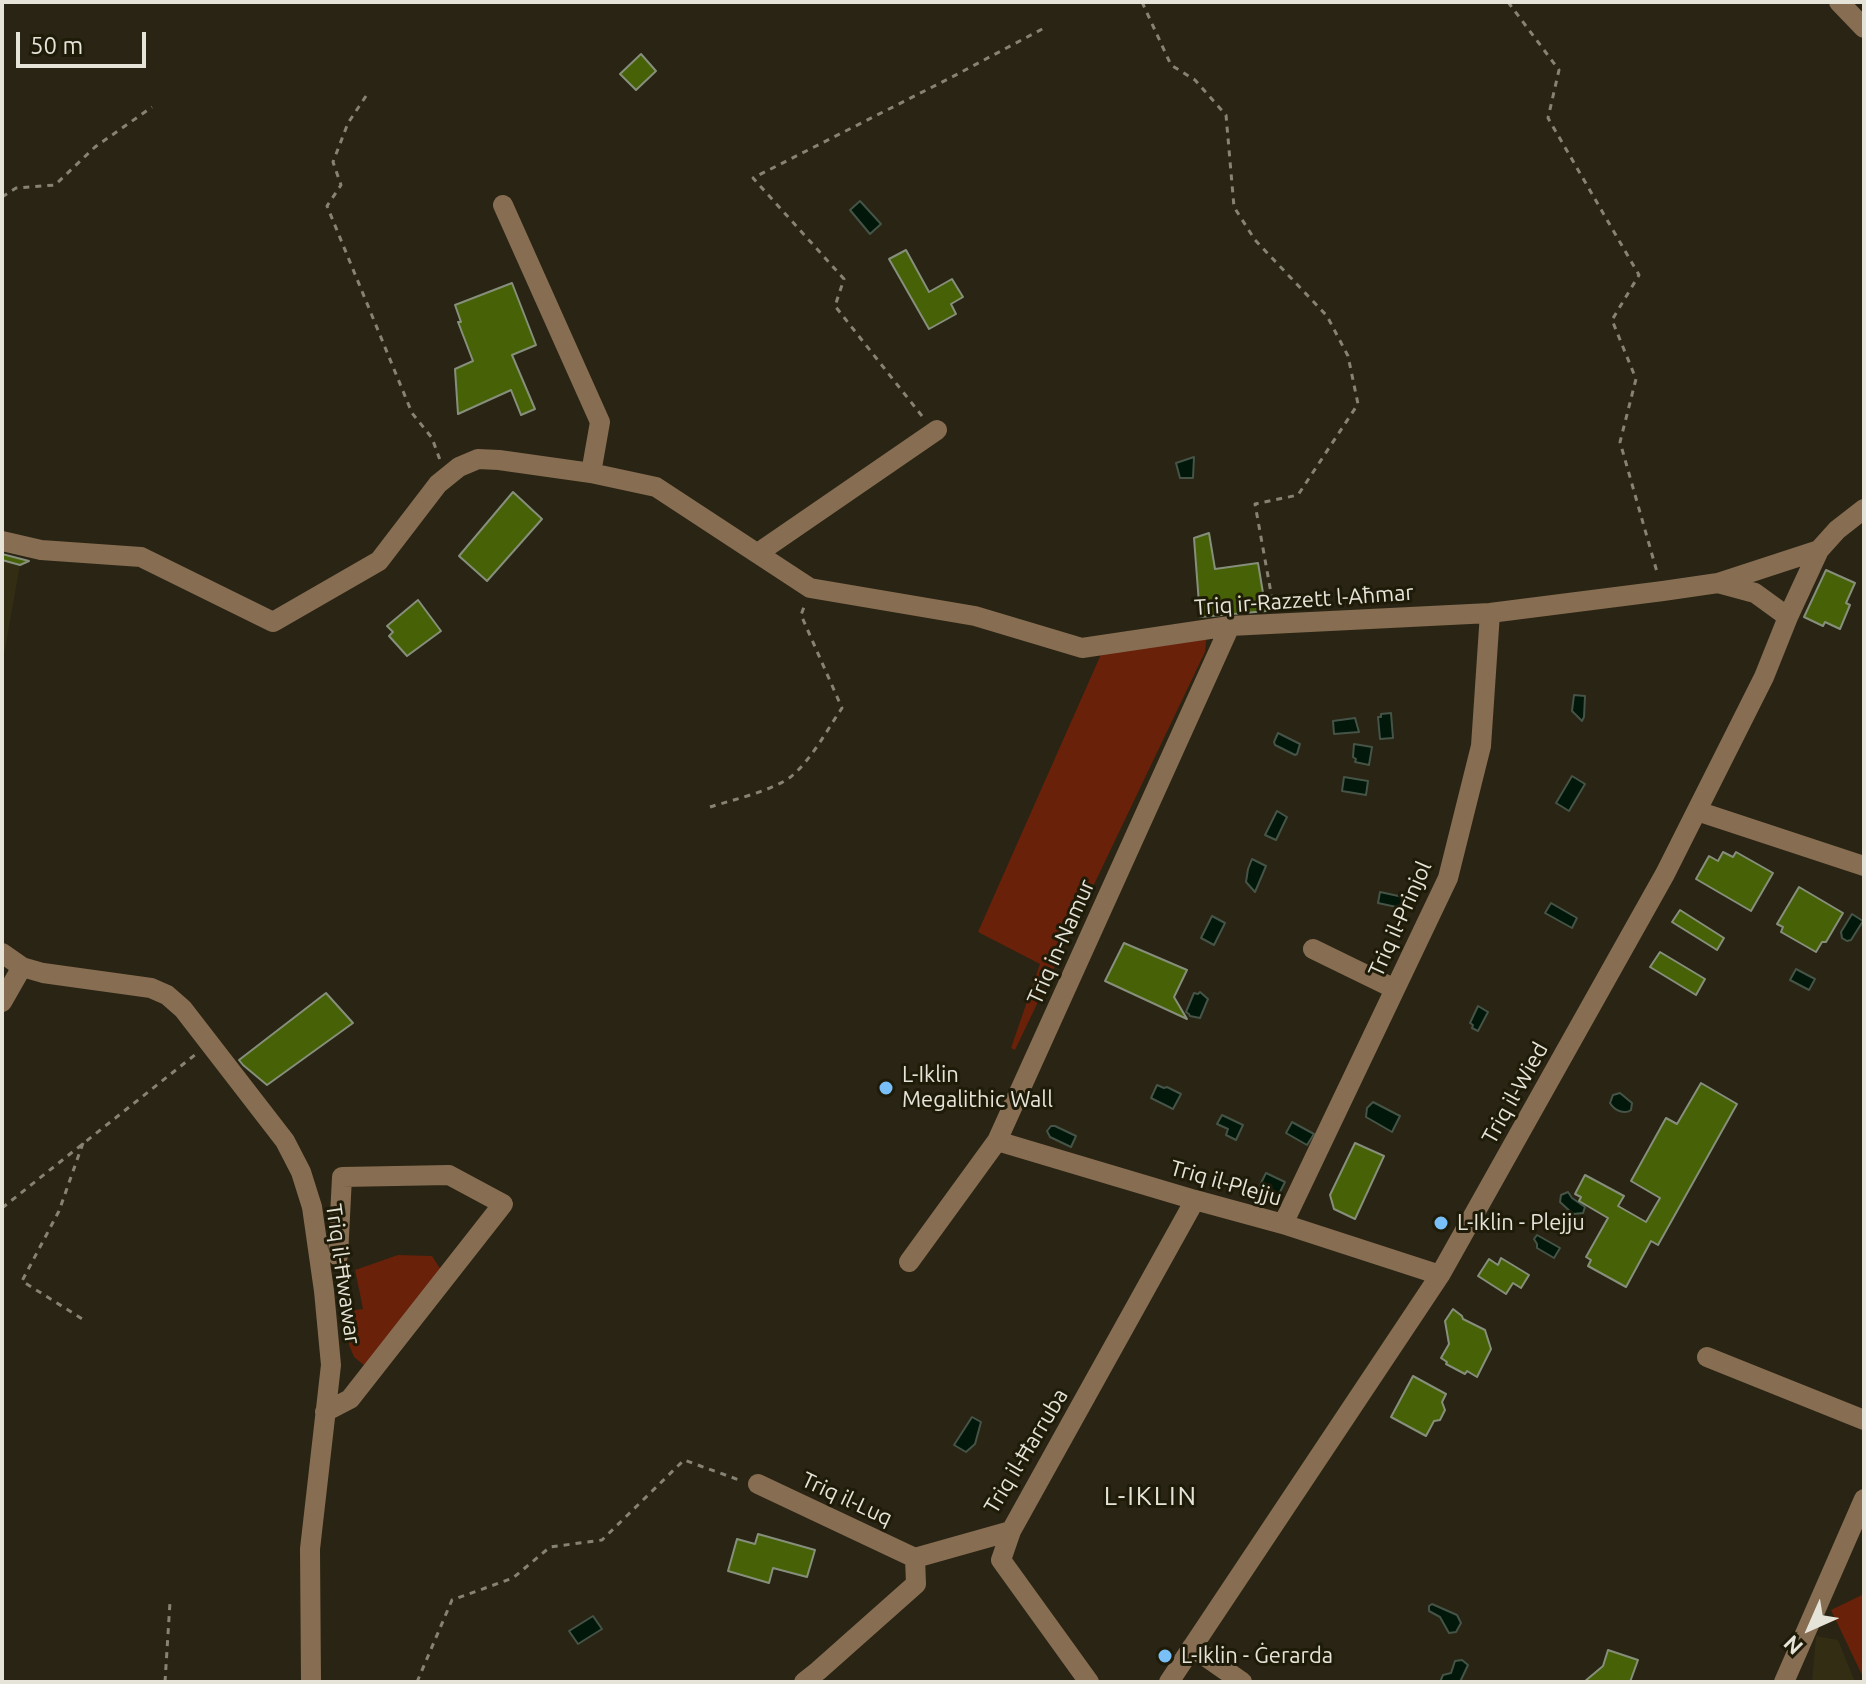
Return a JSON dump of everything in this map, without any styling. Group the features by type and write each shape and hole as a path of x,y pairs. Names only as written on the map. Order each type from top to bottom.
{"street":[{"path":"1839,2 1864,28"},
{"path":"503,205 600,422 591,473"},
{"path":"758,553 937,430"},
{"name":"Triq ir-Razzett l-Aħmar","path":"2,541 41,550 141,557 273,622 379,561 438,484 459,467 478,459 499,460 591,473 656,487 810,588 975,616 1082,648 1230,626 1490,613 1663,591 1718,583 1819,550"},
{"name":"Triq il-Wied","path":"1169,1682 1440,1275 1665,874 1764,677 1819,550 1837,530 1864,509"},
{"name":"Triq ir-Razzett l-Aħmar","path":"1718,583 1755,593 1788,617"},
{"name":"Triq il-Prinjol","path":"1283,1224 1448,878 1481,746 1490,613"},
{"name":"Triq in-Namur","path":"909,1262 997,1141 1230,626"},
{"path":"1697,811 1864,866"},
{"path":"1313,949 1395,989"},
{"name":"Triq il-Ħwawar","path":"2,953 22,967 43,973 151,988 167,995 183,1009 285,1141 301,1172 312,1207 331,1365 310,1549 311,1682"},
{"path":"2,1002 22,967"},
{"name":"Triq il-Plejju","path":"997,1141 1283,1224 1440,1275"},
{"path":"325,1412 350,1399 503,1204 449,1175 342,1177 338,1256"},
{"name":"Triq il-Ħarruba","path":"915,1558 1011,1531 1195,1200"},
{"path":"1707,1357 1864,1420"},
{"name":"Triq il-Luq","path":"758,1484 915,1558"},
{"path":"1784,1682 1864,1499"},
{"path":"1011,1531 1001,1560 1089,1682"},
{"path":"804,1682 916,1584 915,1558"},
{"path":"1192,1647 1242,1682"}],"path":[{"path":"1142,2 1171,65 1195,80 1226,115 1234,207 1255,240 1327,316 1348,356 1358,404 1298,495 1255,504 1276,623"},
{"path":"1508,2 1559,70 1548,118 1639,275 1612,320 1636,379 1620,442 1663,591"},
{"path":"937,430 920,415 835,306 844,279 753,178 1046,27"},
{"path":"366,96 348,123 333,162 341,185 327,206 412,413 432,438 443,467 444,480"},
{"path":"2,197 16,188 55,185 95,147 152,107"},
{"path":"710,807 773,786 792,776 842,708 801,615 810,588"},
{"path":"2,1208 209,1044"},
{"path":"83,1143 59,1211 22,1281 84,1320"},
{"path":"417,1682 452,1600 513,1578 550,1547 602,1540 684,1460 731,1478 758,1484"},
{"path":"165,1682 170,1602"}],"shaded area":[{"path":"860,201 881,224 870,234 850,210"},
{"path":"1194,457 1193,478 1180,478 1176,463"},
{"path":"2,560 20,565 2,666"},
{"path":"1207,634 1205,652 1015,1050 1011,1048 1040,964 978,932 1102,652"},
{"path":"1574,695 1585,696 1582,721 1572,711"},
{"path":"1391,713 1393,738 1380,739 1378,717"},
{"path":"1355,718 1359,732 1334,734 1333,721"},
{"path":"1278,733 1300,744 1297,754 1275,745"},
{"path":"1354,744 1372,747 1369,765 1355,762"},
{"path":"1572,776 1585,784 1569,811 1556,803"},
{"path":"1344,777 1368,781 1366,795 1342,791"},
{"path":"1277,811 1287,817 1276,840 1265,835"},
{"path":"1252,859 1266,866 1255,892 1246,882"},
{"path":"1380,892 1403,897 1401,908 1378,903"},
{"path":"1551,903 1577,918 1572,928 1545,913"},
{"path":"1852,914 1863,921 1851,940 1847,941 1842,938 1841,932"},
{"path":"1212,916 1225,923 1214,945 1201,938"},
{"path":"1796,969 1815,979 1809,990 1790,980"},
{"path":"1200,992 1208,999 1200,1018 1190,1016 1186,1012 1194,993"},
{"path":"1478,1006 1488,1012 1478,1031 1470,1023"},
{"path":"1157,1085 1181,1094 1173,1109 1151,1098"},
{"path":"1620,1093 1632,1103 1631,1110 1619,1111 1610,1103 1613,1095"},
{"path":"1373,1102 1400,1116 1392,1132 1366,1117 1367,1108"},
{"path":"1222,1115 1243,1125 1236,1140 1226,1135 1228,1129 1217,1124"},
{"path":"1292,1122 1314,1134 1307,1145 1286,1133"},
{"path":"1051,1126 1076,1136 1071,1147 1050,1137 1047,1131"},
{"path":"1266,1173 1285,1182 1278,1196 1272,1200 1256,1193"},
{"path":"1568,1192 1585,1207 1583,1213 1573,1214 1560,1202 1561,1195"},
{"path":"1537,1235 1560,1248 1554,1258 1537,1248 1534,1239"},
{"path":"398,1255 432,1256 441,1270 365,1366 354,1357 349,1345 348,1311 363,1309 355,1270"},
{"path":"972,1417 981,1422 975,1444 966,1452 954,1445"},
{"path":"1864,1594 1864,1677 1863,1677 1831,1610"},
{"path":"1432,1604 1457,1615 1461,1623 1456,1632 1449,1633 1440,1617 1429,1611"},
{"path":"593,1616 602,1629 578,1644 569,1631"},
{"path":"1816,1636 1838,1640 1855,1682 1812,1682"},
{"path":"1462,1660 1468,1665 1460,1682 1440,1682 1443,1675 1451,1673 1455,1661"}],"building":[{"path":"641,54 656,71 636,90 620,74"},
{"path":"906,250 929,292 952,279 963,297 951,304 956,314 929,329 889,259"},
{"path":"512,283 536,345 512,355 535,409 521,415 511,390 458,414 455,369 473,361 455,305"},
{"path":"513,492 542,519 487,581 459,556"},
{"path":"1209,533 1215,569 1258,563 1266,611 1200,617 1194,538"},
{"path":"2,554 29,561 20,565 2,560"},
{"path":"1826,570 1855,583 1840,629 1825,622 1823,626 1804,617"},
{"path":"418,600 441,631 407,656 389,636 393,632 387,626"},
{"path":"1723,852 1733,857 1736,852 1773,873 1751,911 1696,879 1709,856 1718,861"},
{"path":"1799,887 1843,913 1826,942 1822,942 1816,952 1781,932 1783,927 1777,924"},
{"path":"1680,910 1724,938 1717,950 1672,922"},
{"path":"1124,943 1187,970 1174,997 1187,1019 1105,981"},
{"path":"1660,952 1705,979 1696,995 1650,967"},
{"path":"326,993 353,1023 267,1085 243,1065 239,1060"},
{"path":"1701,1083 1737,1104 1658,1245 1651,1241 1626,1287 1588,1266 1591,1260 1586,1257 1608,1218 1579,1201 1581,1197 1575,1194 1585,1175 1624,1196 1618,1206 1646,1222 1660,1198 1631,1181 1666,1118 1677,1124"},
{"path":"1355,1143 1384,1156 1355,1219 1334,1209 1330,1195"},
{"path":"1501,1258 1529,1275 1521,1288 1513,1283 1506,1294 1478,1276 1489,1259 1498,1265"},
{"path":"1453,1309 1463,1319 1485,1330 1491,1349 1477,1377 1446,1364 1441,1358 1449,1344 1445,1321"},
{"path":"1413,1376 1446,1394 1442,1402 1445,1410 1426,1436 1391,1417"},
{"path":"758,1534 815,1550 807,1577 773,1568 769,1583 728,1571 737,1539 755,1544"},
{"path":"1608,1650 1638,1660 1630,1682 1584,1682 1603,1666"}],"place":[{"name":"L-Iklin Megalithic Wall","path":"886,1088"},
{"name":"L-Iklin - Plejju","path":"1441,1223"},
{"name":"L-Iklin - Ġerarda","path":"1165,1656"}],"district":[{"name":"L-IKLIN","path":"1151,1496"}]}
